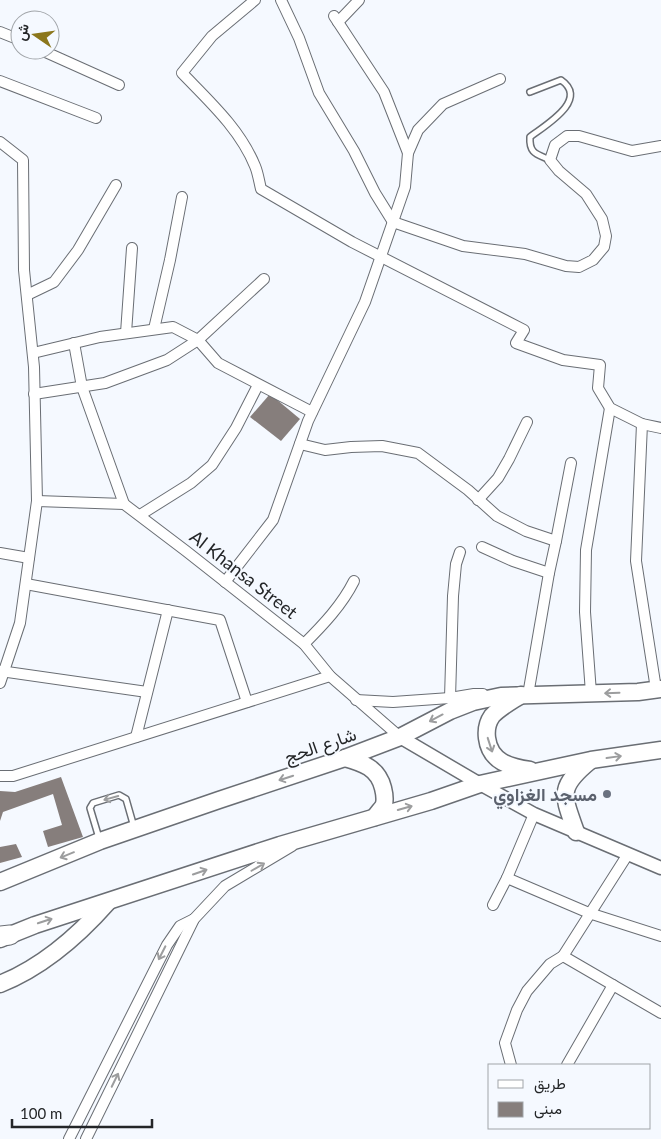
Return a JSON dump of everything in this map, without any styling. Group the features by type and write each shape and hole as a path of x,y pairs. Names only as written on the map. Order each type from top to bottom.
{"main road":[{"name":"شارع الحج","path":"0,882 100,842 345,758 400,737 450,711 473,702 501,696 638,692 659,689"},
{"path":"524,695 493,715 486,729 487,741 495,758 508,765 536,771"},
{"path":"3,937 304,838 480,784 591,760 660,751"},
{"path":"345,758 360,762 369,767 376,772 381,780 384,804 375,817"},
{"path":"576,832 566,799 566,788 574,774 591,760"},
{"path":"0,984 35,966 64,946 108,902"}],"street":[{"path":"255,0 212,36 182,73 216,108 243,143 255,166 261,188 352,242 524,330 516,343 563,360 600,365 598,388 610,408 642,424 661,428"},
{"path":"281,0 300,38 319,93 393,222 463,246 525,254 566,266 579,267 593,260 604,248 606,236 602,219 586,194 559,172 550,160 555,145 567,136 579,136 632,150 661,146"},
{"path":"359,0 336,19 384,92 408,153"},
{"path":"60,59 119,85"},
{"path":"225,582 273,520 312,412 366,302 405,187 408,153 418,130 443,104 500,80"},
{"path":"0,81 96,118"},
{"path":"0,142 23,160 24,270 32,353 37,501 20,623 2,672 0,683"},
{"path":"27,295 54,282 78,250 116,185"},
{"path":"154,328 182,197"},
{"path":"126,332 132,248"},
{"path":"34,394 105,383 166,360 198,340 264,279"},
{"path":"32,353 126,332 174,327 198,340 218,363 312,412"},
{"path":"37,501 124,504 82,386 74,343"},
{"path":"140,515 192,483 212,465 236,428 258,385"},
{"path":"591,693 585,612 586,550 610,408"},
{"path":"478,500 498,478 527,422"},
{"path":"642,424 636,561 659,689"},
{"path":"300,444 325,450 382,446 418,452 497,516 512,525 556,541"},
{"path":"524,695 571,463"},
{"name":"Al Khansa Street","path":"124,504 304,644 330,676 355,700 400,737"},
{"path":"482,547 513,561 549,573"},
{"path":"450,698 453,596 456,564 460,552"},
{"path":"0,553 29,558"},
{"path":"304,644 343,600 354,581"},
{"path":"26,584 220,620 247,702"},
{"path":"136,737 168,610"},
{"path":"2,672 147,692"},
{"path":"0,776 13,776 330,676"},
{"path":"355,700 394,702 450,698 474,694 501,696"},
{"path":"400,737 534,814 661,868"},
{"path":"493,905 507,878 534,814"},
{"path":"86,1139 194,919 225,886 304,838"},
{"path":"511,1064 505,1043 517,1010 527,991 550,964 562,956 628,854"},
{"path":"507,878 589,913 661,936"},
{"path":"69,1139 167,945 180,926 194,919"},
{"path":"562,956 661,1013"},
{"path":"568,1064 613,986"}],"lane":[{"path":"530,92 561,80 567,85 570,92 564,113 530,137 529,146 534,153 550,160"},
{"path":"100,842 90,808 93,803 119,795 123,796 126,799 134,830"}],"building":[{"path":"270,394 300,419 281,441 250,417"},
{"path":"61,777 83,837 48,847 43,831 62,825 53,794 3,812 0,821 0,791 15,792"},
{"path":"16,844 22,857 0,863 0,847"}],"place":[{"name":"مسجد الغزاوي","path":"607,794"}]}
